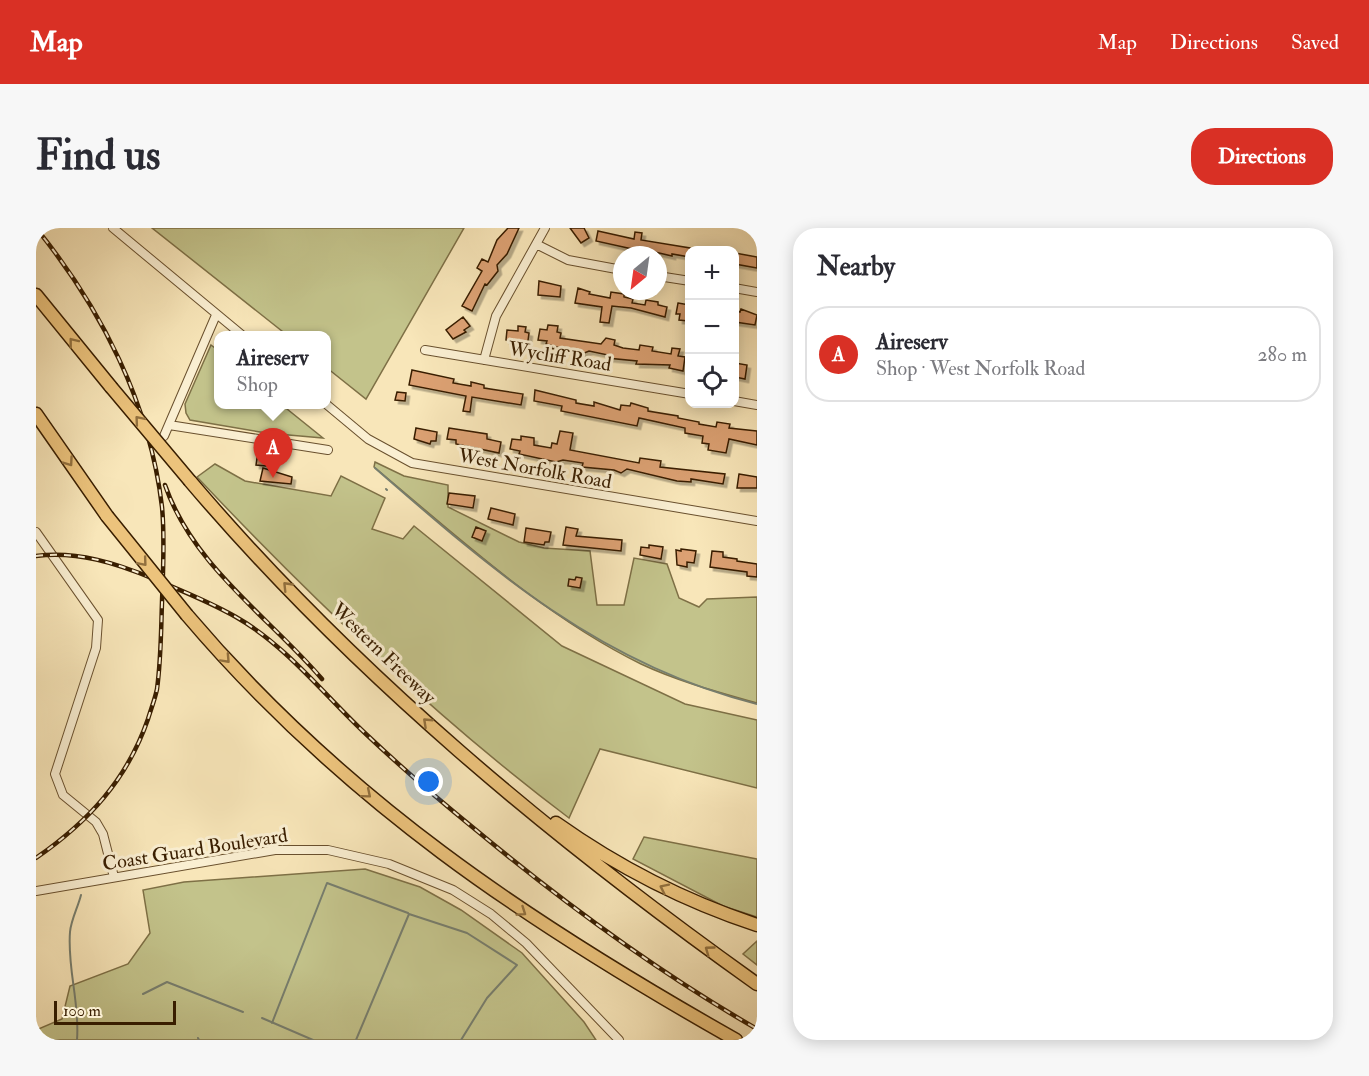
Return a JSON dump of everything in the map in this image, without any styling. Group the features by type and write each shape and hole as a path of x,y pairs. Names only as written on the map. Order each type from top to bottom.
{"highway":[{"name":"Western Freeway","path":"36,295 190,481 320,620 447,740 616,881 757,984"},
{"path":"36,414 107,516 188,615 282,717 329,761 420,838 496,894 579,949 736,1040"},
{"path":"447,740 528,803 600,853 664,889 757,926"}],"street":[{"path":"112,228 236,331"},
{"path":"484,360 496,316 545,228"},
{"path":"536,244 568,260 613,268"},
{"path":"667,277 685,280"},
{"path":"739,289 757,292"},
{"path":"164,436 216,315"},
{"name":"Wycliff Road","path":"425,350 685,393"},
{"path":"739,402 757,405"},
{"name":"West Norfolk Road","path":"331,409 368,440 412,463 757,521"},
{"path":"169,424 328,450"},
{"path":"36,532 98,620 96,648 55,774 63,795 96,822 103,834 114,877"},
{"name":"Coast Guard Boulevard","path":"36,891 275,850 328,850 389,864 453,890 491,914 526,943 619,1040"}],"green space":[{"path":"152,228 464,228 366,399 331,371 331,331 282,331"},
{"path":"211,345 214,347 214,409 287,409 323,438 266,433 190,420 185,404"},
{"path":"375,462 404,476 448,485 448,507 519,542 544,548 590,551 597,605 624,605 634,558 667,564 679,598 699,607 707,599 757,597 757,703 669,676 605,645 570,623 535,599 469,547 374,467"},
{"path":"215,464 245,481 331,496 341,476 385,498 372,529 403,539 414,526 562,646 685,704 757,720 757,788 600,749 569,818 423,698 285,568 197,477"},
{"path":"644,837 757,859 757,917 723,906 633,859"},
{"path":"365,869 420,887 461,910 522,953 584,1022 596,1040 36,1040 36,1030 62,1019 70,986 128,964 150,933 143,890 184,882"},
{"path":"757,941 757,965 743,954"}],"building":[{"path":"508,228 519,228 507,254 497,265 498,271 487,285 485,284 472,311 462,306 482,271 477,268 482,259 488,262 497,240"},
{"path":"570,228 584,228 589,238 581,243"},
{"path":"598,231 634,239 635,232 642,233 641,240 685,247 685,256 667,255 667,246 619,246 596,241"},
{"path":"739,254 757,257 757,268 739,265"},
{"path":"539,281 561,286 560,297 538,295"},
{"path":"578,288 590,292 589,294 610,298 611,292 613,292 613,300 633,300 632,303 645,305 646,300 658,302 658,305 667,307 665,317 631,308 612,306 609,323 600,322 602,307 575,303"},
{"path":"678,303 685,304 685,321 679,320 680,314 676,314"},
{"path":"741,309 757,315 755,325 739,323"},
{"path":"463,317 470,326 464,330 466,332 453,339 446,330"},
{"path":"548,325 558,326 557,332 561,333 560,338 601,344 606,338 615,340 614,345 623,348 639,350 640,345 653,347 652,351 671,354 672,348 680,349 678,356 685,357 683,371 669,368 670,365 636,364 637,361 607,358 608,355 589,351 582,354 546,344 547,341 538,340 540,329 547,330"},
{"path":"518,326 526,327 525,332 529,333 527,348 506,340 507,330 518,331"},
{"path":"739,364 747,365 745,379 739,378"},
{"path":"412,370 454,379 453,383 471,386 471,382 484,385 484,388 523,394 521,405 472,397 470,412 463,411 466,396 409,385"},
{"path":"535,390 576,400 576,403 594,406 594,402 620,410 621,405 630,406 631,403 648,408 648,411 678,416 678,418 699,422 699,424 716,427 717,422 730,424 729,428 757,431 757,445 729,439 726,453 708,450 709,444 702,443 703,436 685,433 685,428 639,418 637,426 561,411 562,406 534,401"},
{"path":"397,392 406,393 405,401 395,400"},
{"path":"416,428 437,432 436,441 431,441 430,444 414,439"},
{"path":"449,428 487,434 487,439 501,442 499,453 456,444 456,440 447,439"},
{"path":"560,431 573,433 570,450 639,463 640,458 661,461 660,467 725,474 723,484 691,479 691,482 677,481 627,469 621,473 614,470 582,467 583,463 563,460 556,462 519,454 520,451 510,449 512,439 521,440 521,436 534,438 534,445 551,448 552,443 557,444"},
{"path":"259,445 269,447 266,466 256,465"},
{"path":"263,468 292,477 291,484 260,481"},
{"path":"739,474 757,477 757,488 737,488"},
{"path":"449,493 475,496 473,508 447,504"},
{"path":"491,508 515,514 513,525 488,519"},
{"path":"476,527 486,531 482,541 472,537"},
{"path":"566,527 578,529 576,536 622,540 621,551 563,545"},
{"path":"526,528 551,532 549,542 545,542 544,545 524,542"},
{"path":"649,545 663,547 661,559 640,555 641,547 649,548"},
{"path":"681,549 696,551 694,563 687,562 687,567 677,565 676,550 681,551"},
{"path":"712,551 723,552 723,557 757,564 757,577 747,576 747,572 710,567"},
{"path":"576,577 582,578 580,588 568,586 569,579 575,580"}],"waterway":[{"path":"375,468 463,543 552,610 648,665 701,687 757,704"},
{"path":"272,1023 327,883 408,913"},
{"path":"77,1040 77,1013 70,945 71,927 81,895"},
{"path":"356,1040 409,914 467,933 517,965 487,998 461,1040"},
{"path":"143,994 167,982 243,1012"},
{"path":"262,1018 313,1040"}],"railway":[{"path":"36,228 60,259 101,324 134,395 156,469 162,507 164,542 161,646 157,689 148,719 129,761 104,798 72,830 36,858"},
{"path":"165,485 194,541 213,565 322,679"},
{"path":"36,556 82,557 125,568 206,602 255,629 305,672 394,760 509,857 612,936 757,1029"}],"place":[{"name":"Aireserv","path":"273,478"}]}
